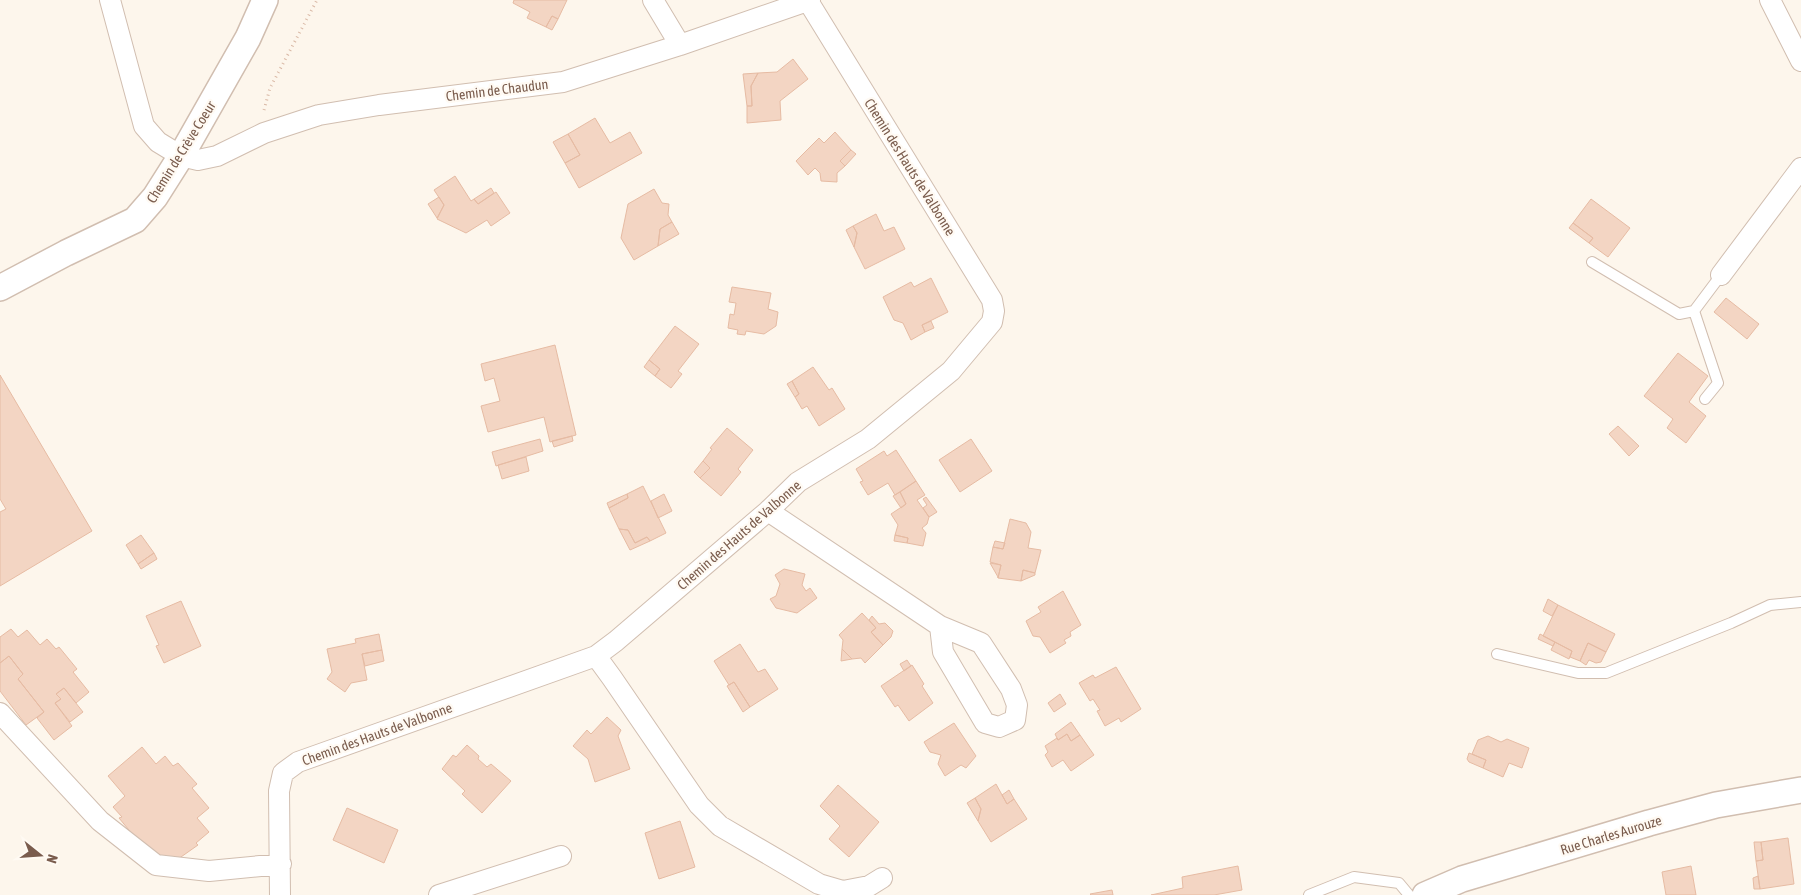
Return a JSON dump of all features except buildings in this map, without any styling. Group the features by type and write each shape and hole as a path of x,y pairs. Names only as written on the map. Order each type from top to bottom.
{"street":[{"path":"110,0 144,126 158,142 181,156"},
{"name":"Chemin de Crève Coeur","path":"0,288 66,253 135,220 155,197 181,156 248,38 265,0"},
{"path":"653,0 680,45"},
{"name":"Chemin de Chaudun","path":"181,156 198,160 217,156 264,133 327,114 379,105 563,82 680,45 809,0"},
{"name":"Chemin des Hauts de Valbonne","path":"280,895 279,791 283,773 298,762 596,656 768,511 798,482 868,439 951,370 992,322 994,311 992,300 809,0"},
{"path":"1770,0 1801,61"},
{"path":"1721,275 1801,168"},
{"path":"768,511 940,626 981,643 1011,689 1017,705 1014,720 999,727 984,723 943,652 940,626"},
{"path":"596,656 698,805 720,826 819,884 843,891 869,886 882,878"},
{"path":"0,713 100,821 156,864 209,871 281,864"},
{"name":"Rue Charles Aurouze","path":"1425,895 1462,879 1649,823 1716,805 1801,790"},
{"path":"439,895 561,856"}],"lane":[{"path":"1592,262 1679,314 1694,311 1721,275"},
{"path":"1694,311 1718,383 1706,399"},
{"path":"1497,654 1578,673 1606,672 1731,623 1770,605 1801,602"},
{"path":"1309,895 1354,877 1399,883 1409,895"}],"path":[{"path":"264,133 263,113 270,88 317,0"}]}
